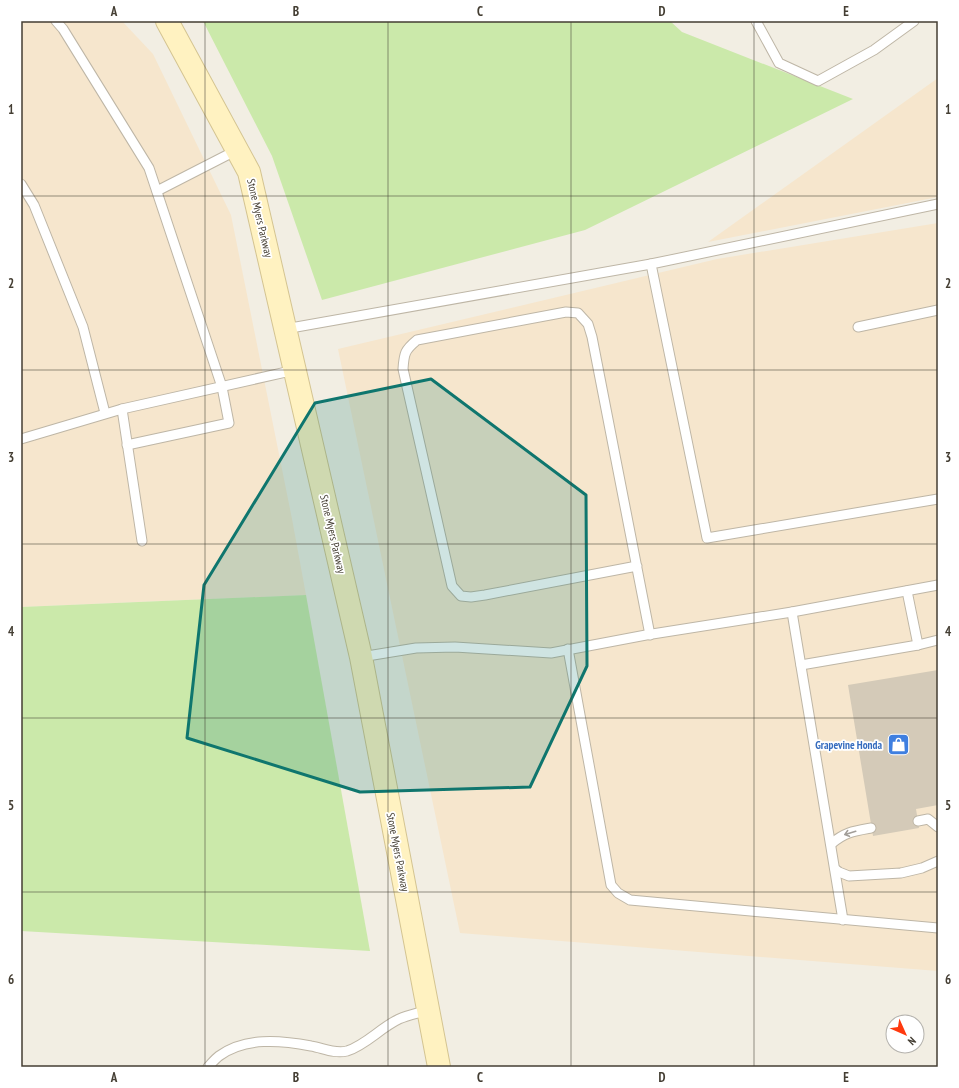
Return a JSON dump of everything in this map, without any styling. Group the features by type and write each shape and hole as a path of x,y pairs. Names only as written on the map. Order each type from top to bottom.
{"street":[{"name":"Stone Myers Parkway","path":"167,21 249,172 361,657 439,1067"}],"lane":[{"path":"56,21 63,29 149,168 222,386 229,423 127,445"},
{"path":"756,21 779,63 818,81 874,50 914,21"},
{"path":"157,191 237,150"},
{"path":"21,184 34,205 83,327 105,413"},
{"path":"285,329 651,264 938,204"},
{"path":"651,264 706,538 938,499"},
{"path":"858,327 938,310"},
{"path":"637,566 485,595 471,597 461,596 452,586 403,369 404,353 411,345 417,340 566,312 578,313 588,324 592,337 637,566 650,634"},
{"path":"21,439 105,413 295,370"},
{"path":"122,409 142,541"},
{"path":"361,657 416,648 456,647 551,652 650,634 792,612 938,585"},
{"path":"907,591 918,645"},
{"path":"792,612 843,920"},
{"path":"801,665 918,645 938,640"},
{"path":"568,649 612,886 618,893 630,900 938,928"},
{"path":"918,821 928,819 938,828"},
{"path":"831,844 844,834 852,831 872,828"},
{"path":"835,869 849,876 901,873 922,868 938,861"},
{"path":"208,1067 218,1056 248,1043 278,1041 312,1046 331,1052 346,1051 364,1043 376,1033 400,1019 428,1010"}],"highlighted area":[{"path":"431,379 586,495 587,666 530,787 360,792 187,738 204,585 315,403"}],"shaded area":[{"path":"21,21 122,21 153,54 231,215 306,595 21,607"},
{"path":"938,78 938,197 708,242"},
{"path":"938,223 938,971 460,933 338,349 717,259"}],"green space":[{"path":"203,21 670,21 682,32 853,99 585,230 322,300 272,156"},
{"path":"306,595 370,951 21,931 21,607"}],"building":[{"name":"Grapevine Honda","path":"938,670 938,805 916,809 919,828 873,836 848,685"}],"place":[{"name":"Grapevine Honda","path":"898,745"}]}
